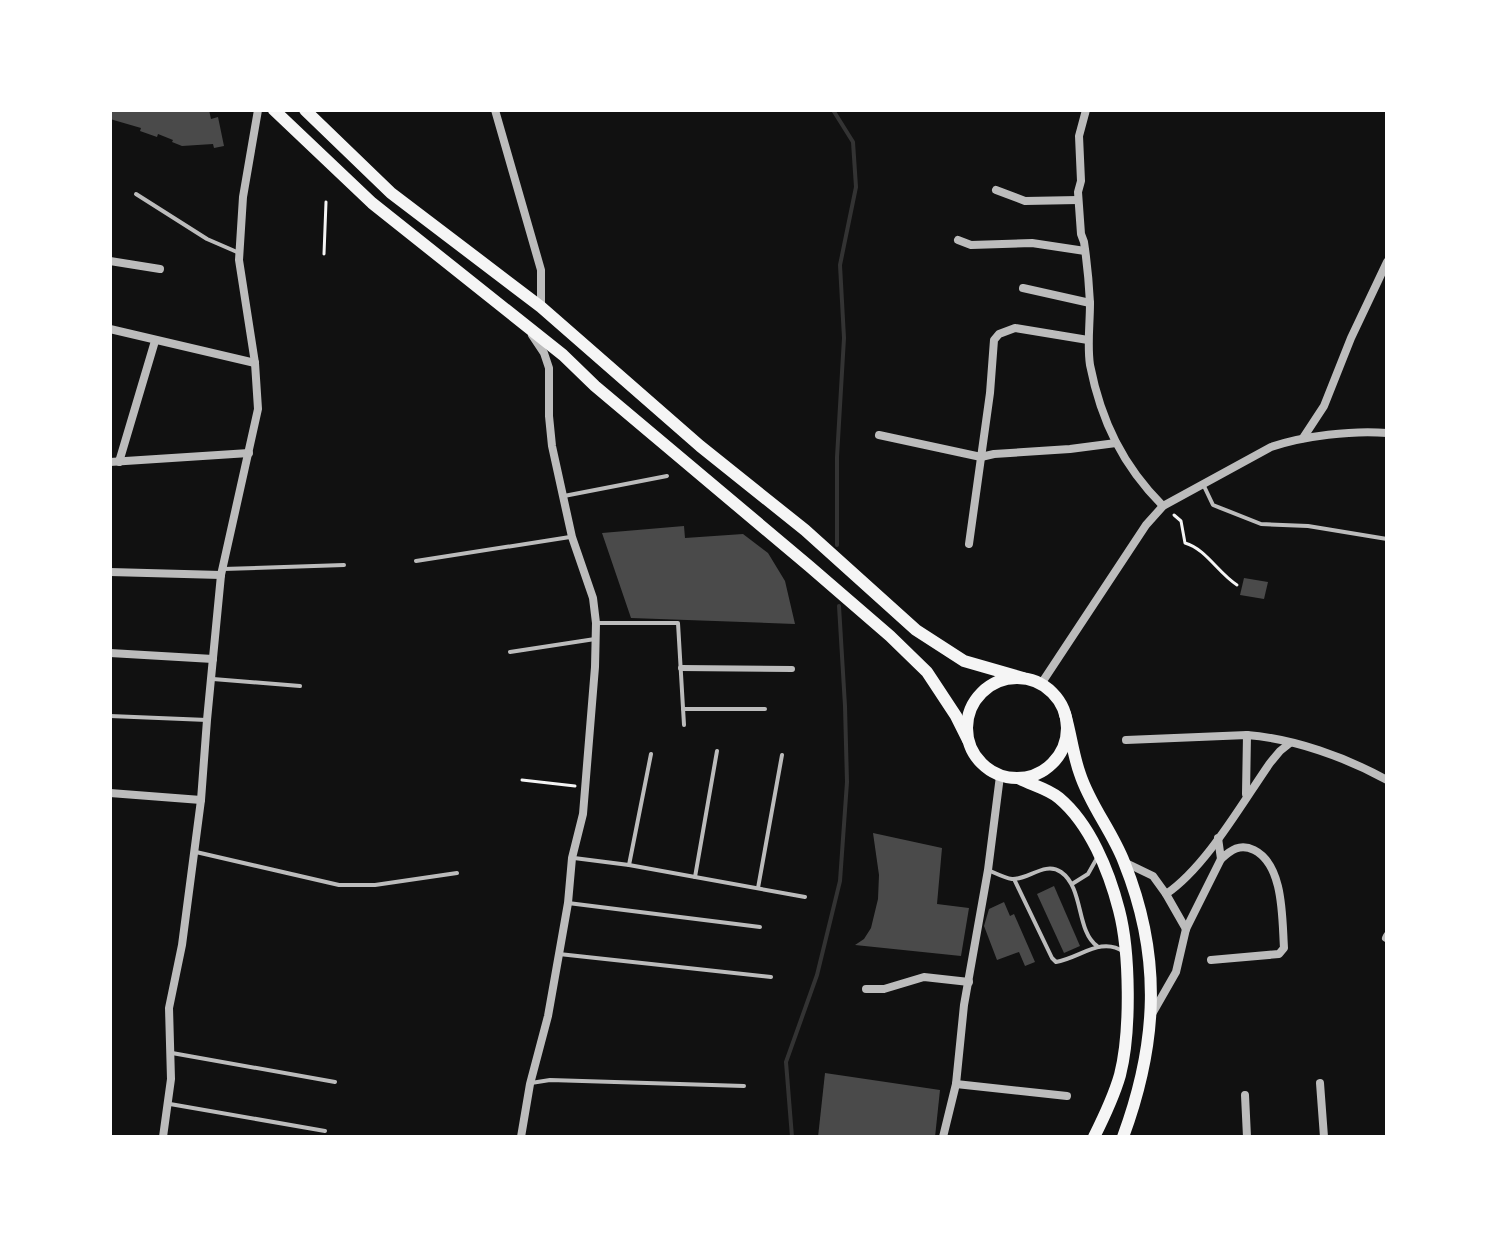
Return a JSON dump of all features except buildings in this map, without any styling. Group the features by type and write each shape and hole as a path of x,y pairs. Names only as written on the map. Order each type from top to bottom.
{"main road":[{"path":"274,110 372,203 524,323 890,636 927,672 956,716 976,759 983,766 1000,776 1020,779 1056,796 1072,811 1099,855 1119,911 1125,952 1127,1025 1124,1053 1119,1076 1094,1137"},
{"path":"305,110 391,193 541,307 700,446 805,530 916,630 964,661 1041,684 1056,697 1065,714 1080,776 1124,862 1144,924 1151,980 1151,1016 1145,1068 1123,1137"},
{"path":"968,740 967,721 979,695 994,683 1023,678"},
{"path":"1020,779 1039,774 1055,761 1065,744 1065,714"}],"street":[{"path":"163,1137 171,1079 169,1008 182,945 201,800 222,572 258,409 255,363 239,260 243,197 258,110"},
{"path":"495,110 541,270 541,307"},
{"path":"1086,110 1079,136 1081,181 1078,200 1090,303 1090,365 1103,417 1116,443 1128,465 1163,506"},
{"path":"996,190 1025,201 1078,200"},
{"path":"958,240 971,245 1032,243 1085,251"},
{"path":"110,261 160,269"},
{"path":"1303,438 1324,406 1351,338 1387,262"},
{"path":"1023,288 1090,303"},
{"path":"521,1137 530,1084 548,1016 568,903 572,858 587,787 596,623 593,598 572,537 552,446 549,368 544,353 524,323"},
{"path":"969,544 990,393 994,340 999,334 1015,328 1088,340"},
{"path":"110,329 255,363"},
{"path":"155,341 114,462 249,453"},
{"path":"1041,684 1146,525 1163,506 1271,447 1303,438 1387,433"},
{"path":"879,435 981,457 1116,443"},
{"path":"110,572 222,572"},
{"path":"110,653 213,659"},
{"path":"681,668 792,669"},
{"path":"1246,796 1247,735"},
{"path":"1126,740 1247,735 1277,739 1363,767 1387,780"},
{"path":"1166,894 1191,872 1280,751 1290,743"},
{"path":"943,1137 956,1084 964,1005 988,870 1000,776"},
{"path":"110,793 201,800"},
{"path":"1218,838 1221,859"},
{"path":"1151,1016 1176,972 1186,929 1221,859 1240,846 1251,848 1270,863 1279,889 1284,948 1279,954 1211,960"},
{"path":"1124,862 1153,876 1186,929"},
{"path":"866,989 884,989 924,977 969,982"},
{"path":"1320,1083 1324,1137"},
{"path":"956,1084 1067,1096"},
{"path":"1245,1095 1247,1137"}],"lane":[{"path":"136,194 207,239 240,253"},
{"path":"564,496 667,476"},
{"path":"1203,484 1213,505 1261,524 1308,526 1387,539"},
{"path":"416,561 572,537"},
{"path":"222,572 344,565"},
{"path":"596,623 678,623 684,725"},
{"path":"510,652 595,639"},
{"path":"211,679 300,686"},
{"path":"683,709 765,709"},
{"path":"110,716 207,720"},
{"path":"695,877 717,751"},
{"path":"629,865 651,754"},
{"path":"758,888 782,755"},
{"path":"194,851 339,885 375,885 457,873"},
{"path":"1072,884 1088,874 1099,855"},
{"path":"572,858 629,865 805,897"},
{"path":"988,870 1014,879 1035,871 1061,871 1072,884 1089,938 1097,946"},
{"path":"1014,879 1056,962 1097,946 1117,947 1125,952"},
{"path":"568,903 760,927"},
{"path":"559,954 771,977"},
{"path":"170,1053 335,1082"},
{"path":"530,1084 550,1080 744,1086"},
{"path":"167,1104 325,1131"}],"path":[{"path":"324,254 326,202"},
{"path":"1163,506 1181,521 1185,543 1195,545 1223,576 1237,585"},
{"path":"522,780 587,787"}],"waterway":[{"path":"833,110 853,142 856,187 840,265 844,338 837,457 837,545"},
{"path":"792,1137 786,1062 817,975 840,881 847,782 839,606"}]}
